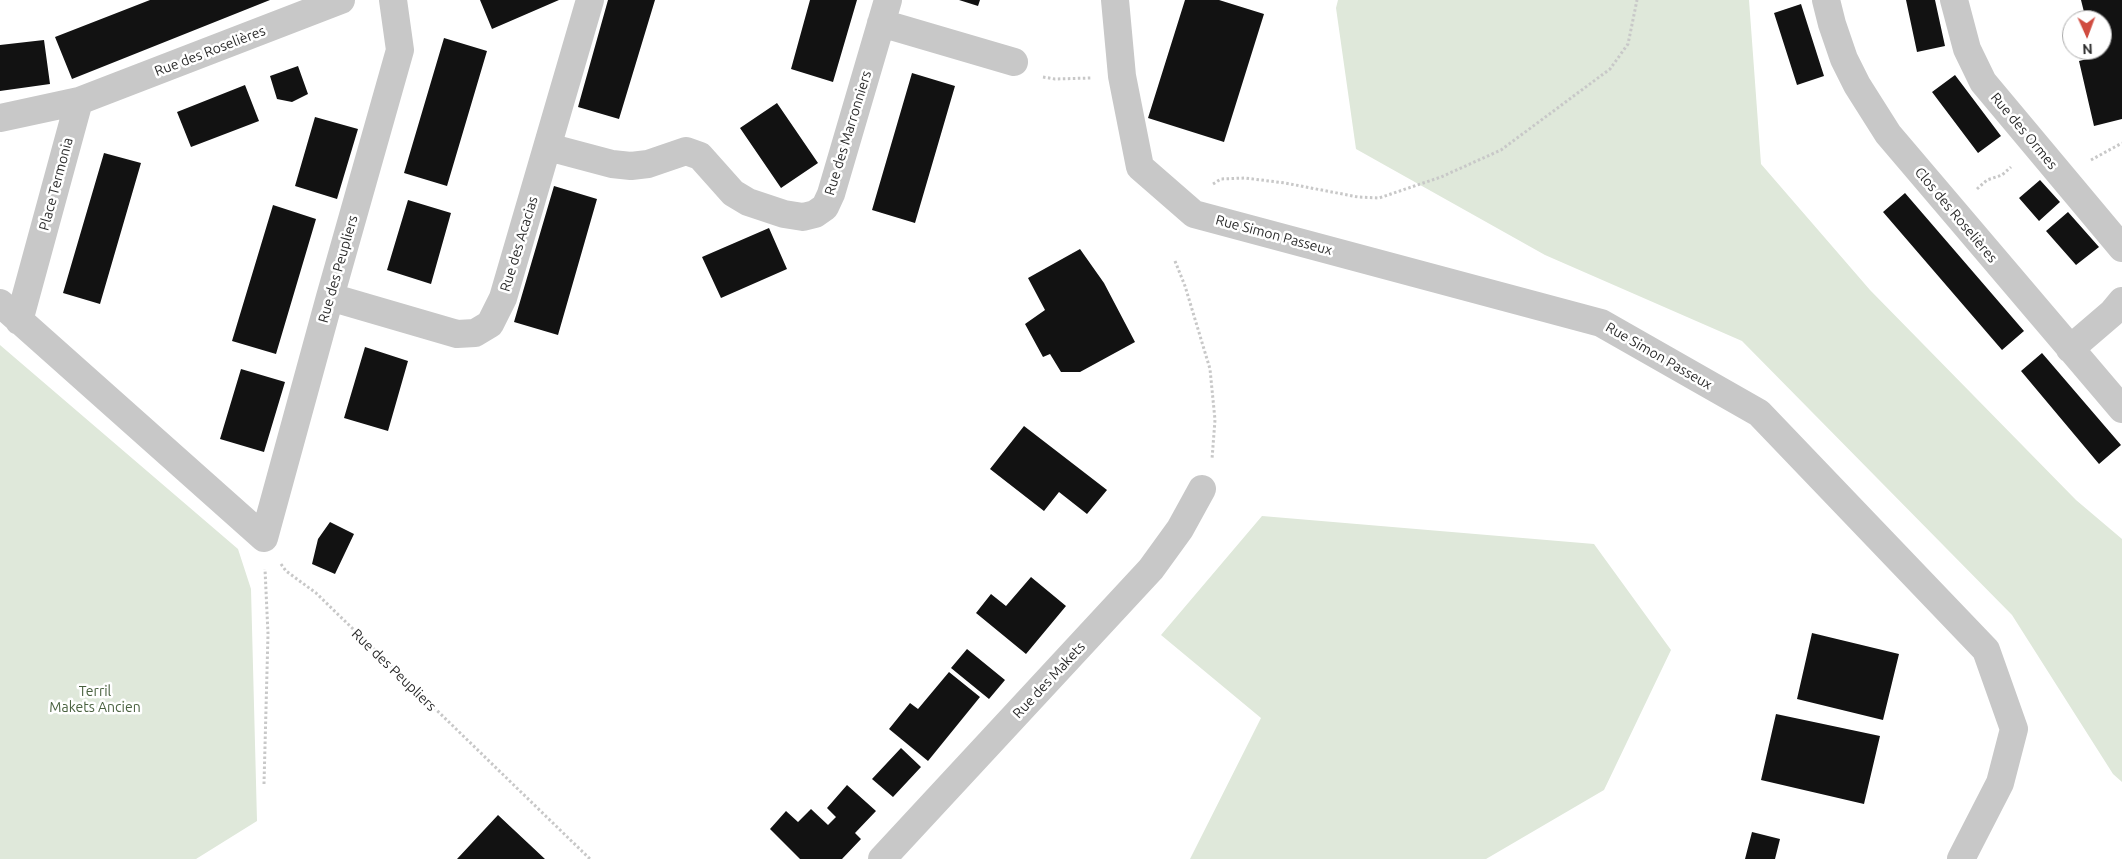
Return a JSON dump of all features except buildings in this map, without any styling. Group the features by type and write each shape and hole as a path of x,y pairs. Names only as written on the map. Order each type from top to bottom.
{"street":[{"name":"Rue des Roselières","path":"79,101 342,0"},
{"name":"Rue des Peupliers","path":"264,538 400,50 393,0"},
{"name":"Rue des Acacias","path":"330,297 456,334 475,333 490,324 503,298 548,147 551,128 590,0"},
{"name":"Rue Simon Passeux","path":"1115,0 1122,76 1140,167 1194,214 1601,323 1759,413 1986,650 2014,729 2000,783 1961,859"},
{"name":"Clos des Roselières","path":"1826,0 1844,59 1872,111 1888,134 2122,409"},
{"name":"Rue des Ormes","path":"1954,0 1966,48 1975,68 1997,100 2122,248"},
{"name":"Rue des Marronniers","path":"548,147 612,164 631,166 648,164 686,151 700,156 733,193 748,202 784,214 803,217 815,214 824,207 831,194 884,12 1014,62"},
{"path":"0,118 79,101"},
{"name":"Place Termonia","path":"9,312 79,101"},
{"path":"2070,349 2112,313 2122,301"},
{"path":"9,312 264,538"},
{"name":"Rue des Makets","path":"882,859 1151,569 1180,529 1202,489"}],"path":[{"path":"1184,206 1220,179 1245,178 1285,183 1358,197 1379,198 1441,177 1501,150 1610,69 1628,44 1638,0"},
{"path":"1014,62 1022,70 1033,75 1055,79 1079,80 1122,76"},
{"path":"1951,210 1987,180 2002,175 2036,146"},
{"path":"1175,261 1188,295 1210,369 1215,420 1214,445 1210,468 1202,489"},
{"path":"264,538 268,634 264,784"},
{"name":"Rue des Peupliers","path":"264,538 286,571 316,593 590,859"}],"green space":[{"path":"1338,0 1749,0 1761,164 1870,290 2076,500 2122,539 2122,782 2113,774 2012,615 1742,341 1545,255 1356,149 1336,8"},
{"name":"Terril Makets Ancien","path":"0,345 238,549 251,589 257,821 196,859 0,859"},
{"path":"1262,516 1594,544 1671,650 1604,790 1486,859 1190,859 1261,718 1161,635"}]}
